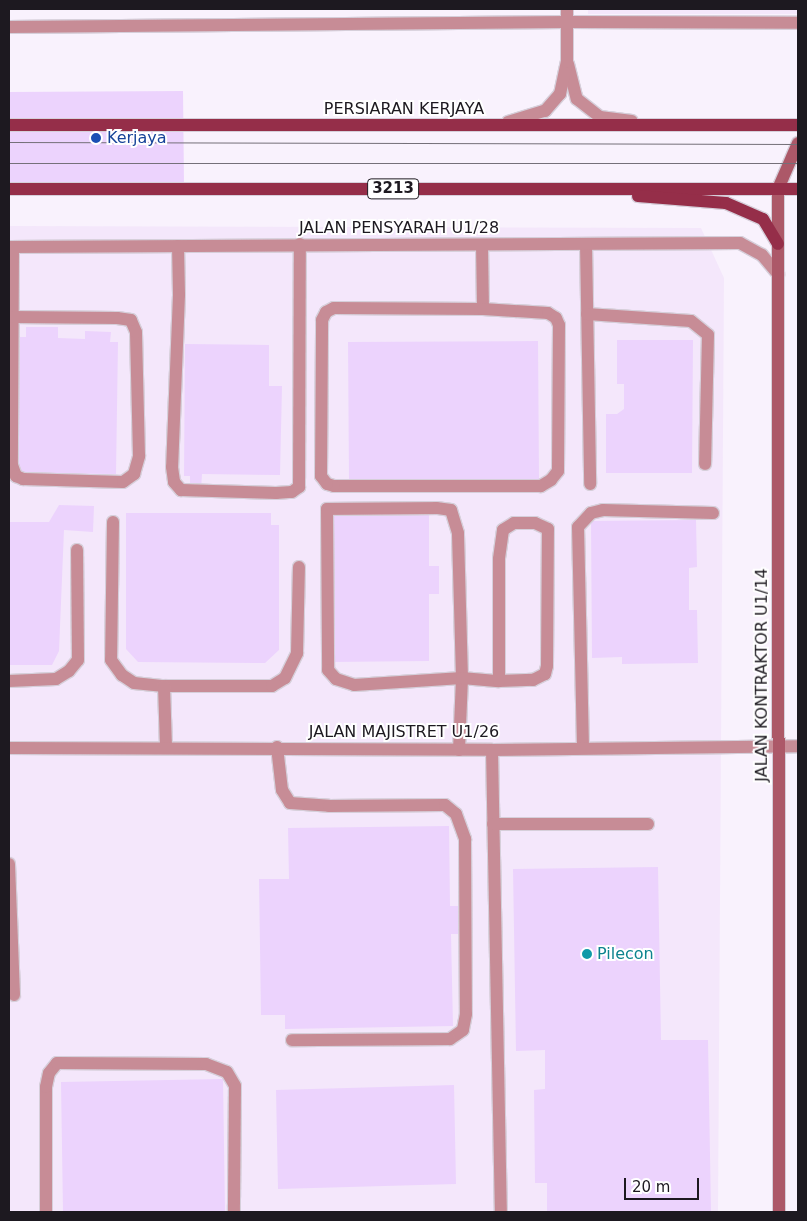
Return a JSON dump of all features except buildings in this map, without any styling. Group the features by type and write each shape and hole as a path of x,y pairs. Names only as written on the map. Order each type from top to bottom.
{"main road":[{"name":"PERSIARAN KERJAYA","path":"9,125 798,125"},
{"path":"541,188 726,203 763,219 778,244"},
{"name":"3213","path":"9,189 798,189"}],"street":[{"path":"9,27 567,15 798,23"},
{"path":"428,126 513,122 545,111 560,94 567,62 567,15"},
{"path":"567,62 577,99 600,117 670,126"},
{"name":"JALAN KONTRAKTOR U1/14","path":"779,1212 778,189 798,143"},
{"name":"JALAN PENSYARAH U1/28","path":"11,247 740,243 762,255 778,274"},
{"path":"178,246 179,295 172,468 174,482 181,490 276,493 292,492 299,487 300,244"},
{"path":"586,244 590,484"},
{"path":"482,245 483,309"},
{"path":"11,247 13,317 12,465 16,476 23,480 124,482 134,474 139,456 136,332 131,320 117,318 13,317"},
{"path":"334,308 483,309 548,313 556,318 559,325 558,471 551,480 541,486 334,486 327,484 321,476 322,320 326,312 334,308"},
{"path":"587,314 691,321 708,334 705,464"},
{"path":"459,750 462,678 458,533 451,510 436,508 326,509 328,670 336,679 354,685 462,678 499,681 533,680 545,674 547,666 548,529 535,523 514,523 503,530 499,559 499,681"},
{"path":"583,747 578,527 591,513 603,510 713,513"},
{"path":"114,522 111,660 122,675 134,683 164,686 272,686 284,678 297,652 299,567"},
{"path":"9,681 56,679 69,671 78,660 77,550"},
{"path":"164,686 166,747"},
{"name":"JALAN MAJISTRET U1/26","path":"9,748 277,747 492,750 583,747 798,746"},
{"path":"277,747 282,790 290,803 329,806 445,805 456,814 465,839 466,1014 463,1030 450,1039 292,1040"},
{"path":"492,750 502,1212"},
{"path":"493,824 648,824"},
{"path":"9,864 14,994"},
{"path":"46,1212 46,1087 49,1073 57,1063 206,1064 227,1072 235,1086 234,1212"}],"shaded area":[{"path":"363,9 540,9 540,10"},
{"path":"588,9 798,9 798,14 588,14"},
{"path":"9,226 701,228 724,278 718,1212 9,1212"}],"tram line":[{"path":"9,142 798,144"},
{"path":"9,163 798,163"}],"place":[{"name":"Kerjaya","path":"96,138"},
{"name":"Pilecon","path":"587,954"}]}
